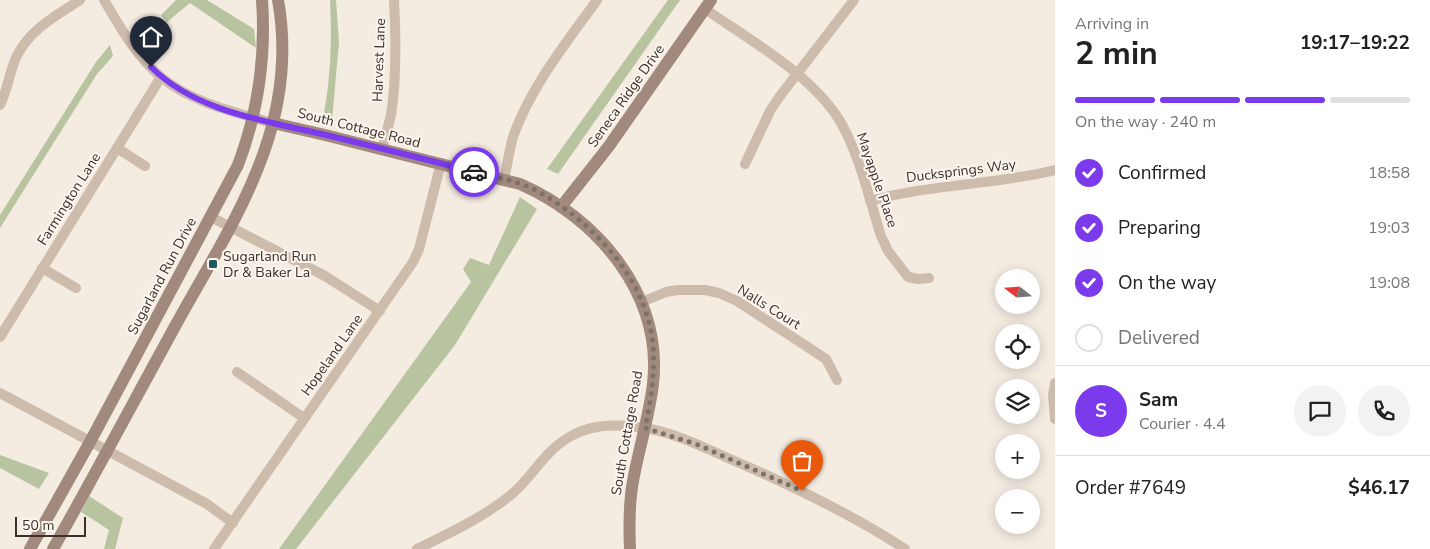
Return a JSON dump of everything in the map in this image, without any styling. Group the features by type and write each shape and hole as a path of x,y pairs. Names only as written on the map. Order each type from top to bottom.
{"street":[{"path":"0,105 20,48 47,21 80,0"},
{"path":"104,0 128,40 161,77 206,103 273,123"},
{"name":"Sugarland Run Drive","path":"30,549 90,442 238,165 253,117 259,88 262,55 262,0"},
{"path":"53,549 193,293 232,227 261,162 273,123 283,60 282,26 278,0"},
{"name":"Harvest Lane","path":"382,149 394,88 394,0"},
{"path":"504,179 514,136 526,106 597,0"},
{"path":"745,164 771,109 854,0"},
{"name":"Mayapple Place","path":"708,4 797,73 821,95 840,122 854,151 881,236 888,251 908,276 918,279 929,278"},
{"name":"Seneca Ridge Drive","path":"561,207 609,146 708,4"},
{"name":"Farmington Lane","path":"0,337 161,77"},
{"name":"South Cottage Road","path":"273,123 504,179 539,192 588,228 608,248 626,272 642,302 653,343 653,382 630,504 630,549"},
{"path":"117,148 145,166"},
{"name":"Hopeland Lane","path":"214,549 413,262 419,248 441,163"},
{"name":"Ducksprings Way","path":"870,201 909,191 1028,176 1055,170"},
{"path":"211,217 328,277 380,311"},
{"path":"42,268 76,288"},
{"name":"Nalls Court","path":"642,302 666,292 678,290 705,290 719,293 737,301 826,359 837,380"},
{"path":"237,372 304,418"},
{"path":"1055,383 1053,395 1055,419"},
{"path":"0,393 207,504 233,523"},
{"path":"418,549 460,528 512,494 545,456 571,436 591,428 606,426 645,428 696,444 802,491 871,527 905,549"}],"green space":[{"path":"176,0 207,0 254,29 256,48 190,3 167,22 161,15"},
{"path":"330,0 336,0 339,42 332,121 323,119 330,59"},
{"path":"668,0 680,0 558,174 547,169"},
{"path":"110,45 113,56 97,74 0,228 0,215 96,62"},
{"path":"520,197 537,209 455,345 296,549 279,549 471,282 463,269 470,258 489,265"},
{"path":"0,455 49,473 39,489 0,468"},
{"path":"89,496 123,518 115,549 104,549 109,530 81,512"}],"way so far":[{"path":"474,172 504,179 539,192 588,228 608,248 626,272 642,302 653,343 653,382 645,428 696,444 802,491"}],"place":[{"name":"Sugarland Run Dr & Baker La","path":"213,264"}],"route":[{"path":"151,67 177,88 206,103 273,123 474,172"}]}
